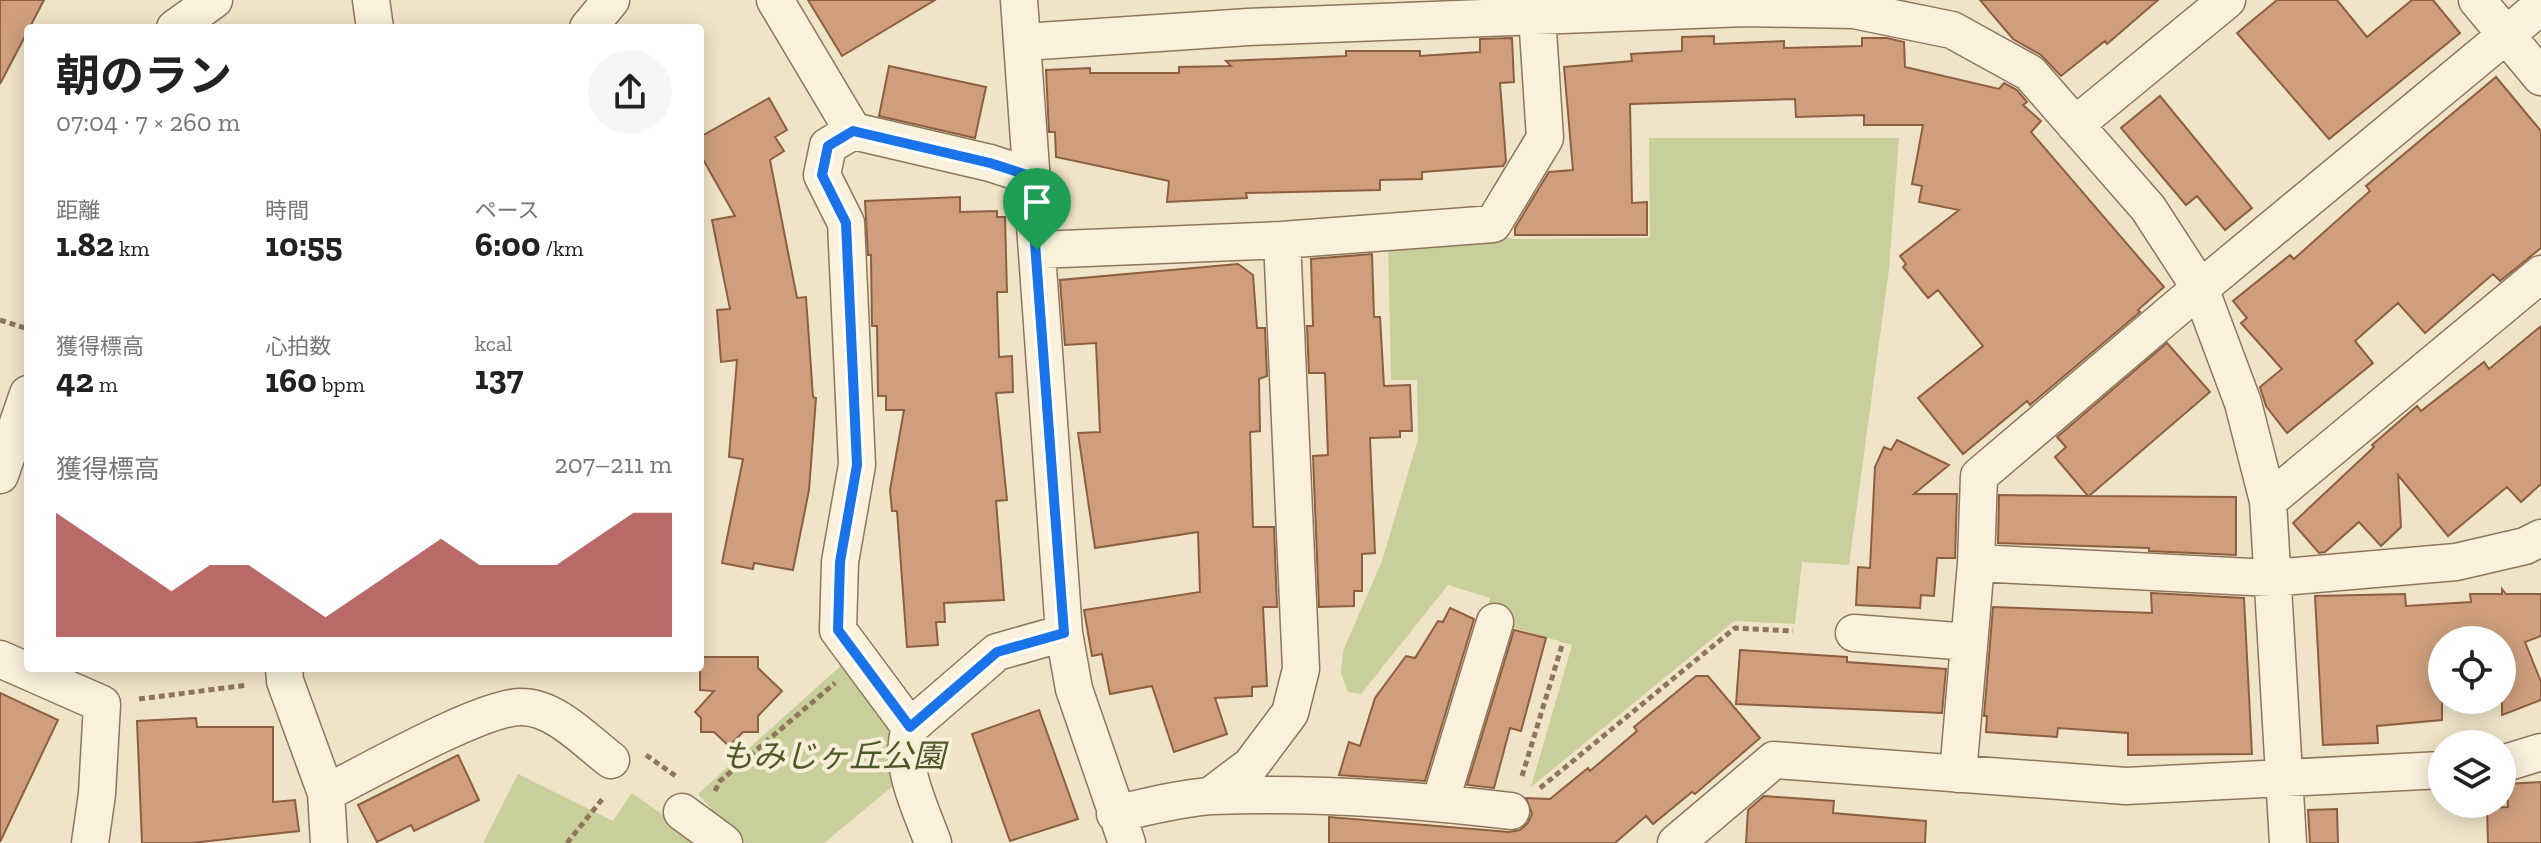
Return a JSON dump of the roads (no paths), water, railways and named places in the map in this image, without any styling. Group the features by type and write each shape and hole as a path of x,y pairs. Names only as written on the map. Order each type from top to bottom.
{"street":[{"path":"181,24 214,0"},
{"path":"371,0 374,24"},
{"path":"591,24 611,0"},
{"path":"775,0 853,131"},
{"path":"1019,0 1064,633 1074,689 1121,829 1210,796 1251,765 1290,713 1301,669 1282,240"},
{"path":"1248,27 1275,0"},
{"path":"2075,125 2227,0"},
{"path":"2477,0 2541,77"},
{"path":"1958,774 1976,563 1979,476 2200,288 2541,6"},
{"path":"1024,42 1536,8 1899,8 1952,30 2030,73 2148,208 2200,288 2243,403 2268,501 2288,843"},
{"path":"1037,250 1282,240 1493,224 1545,138 1536,8"},
{"path":"910,727 838,630 840,562 857,465 846,223 822,175 828,146 853,131 990,163 1030,176"},
{"path":"2268,501 2541,274"},
{"path":"0,475 24,406"},
{"path":"1976,563 2271,578 2456,562 2525,546 2541,538"},
{"path":"1440,803 1495,622"},
{"path":"933,843 908,774 905,743 910,727 997,652 1064,633"},
{"path":"1854,633 1969,642"},
{"path":"0,659 24,670"},
{"path":"29,672 102,704 97,794 90,843"},
{"path":"284,674 326,793 329,843"},
{"path":"326,793 479,718 522,707 550,715 611,760"},
{"path":"2516,760 2541,752"},
{"path":"1676,843 1774,760 2126,786 2428,771"},
{"path":"1210,796 1313,796 1440,803 1511,811"},
{"path":"682,812 724,843"}],"park label":[{"name":"もみじヶ丘公園","path":"833,756"}]}
